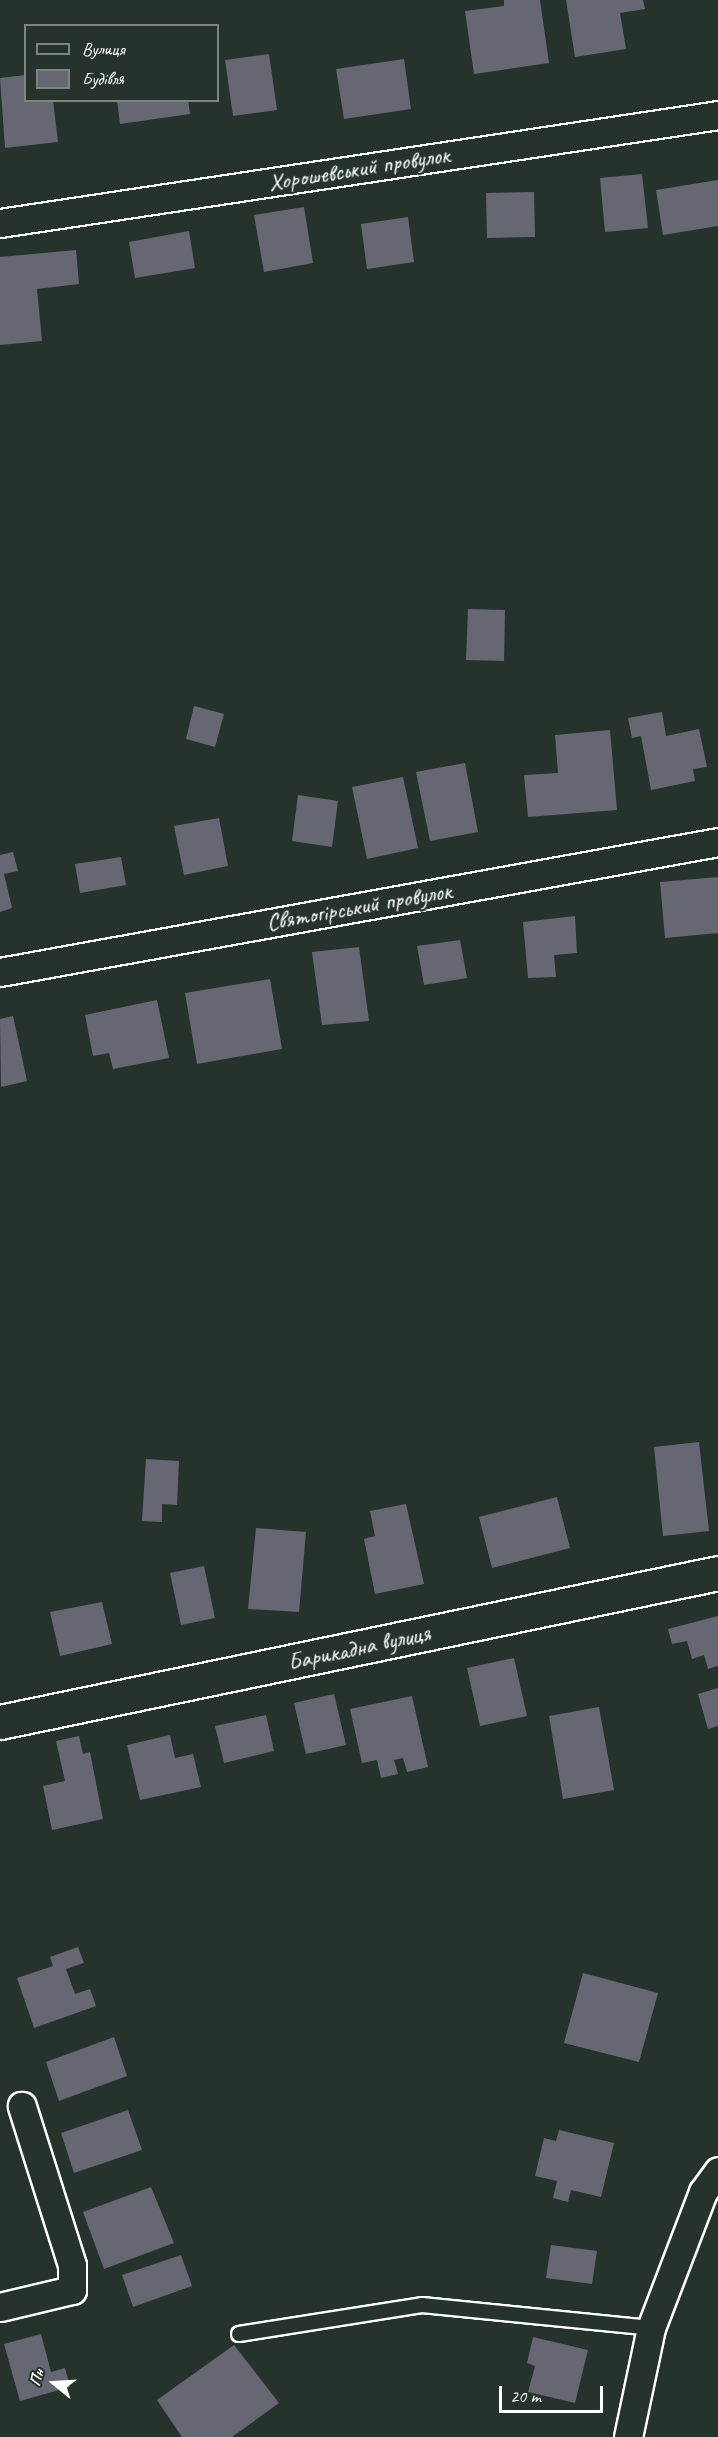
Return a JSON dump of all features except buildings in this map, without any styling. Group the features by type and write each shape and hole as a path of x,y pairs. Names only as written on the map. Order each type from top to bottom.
{"street":[{"name":"Хорошевський провулок","path":"0,223 718,115"},
{"name":"Святогірський провулок","path":"0,972 718,842"},
{"name":"Барикадна вулиця","path":"0,1722 718,1573"},
{"path":"0,2307 72,2290 72,2265 22,2106"},
{"path":"628,2437 651,2328 703,2192 718,2171"}],"lane":[{"path":"239,2334 422,2305 651,2328"}]}
